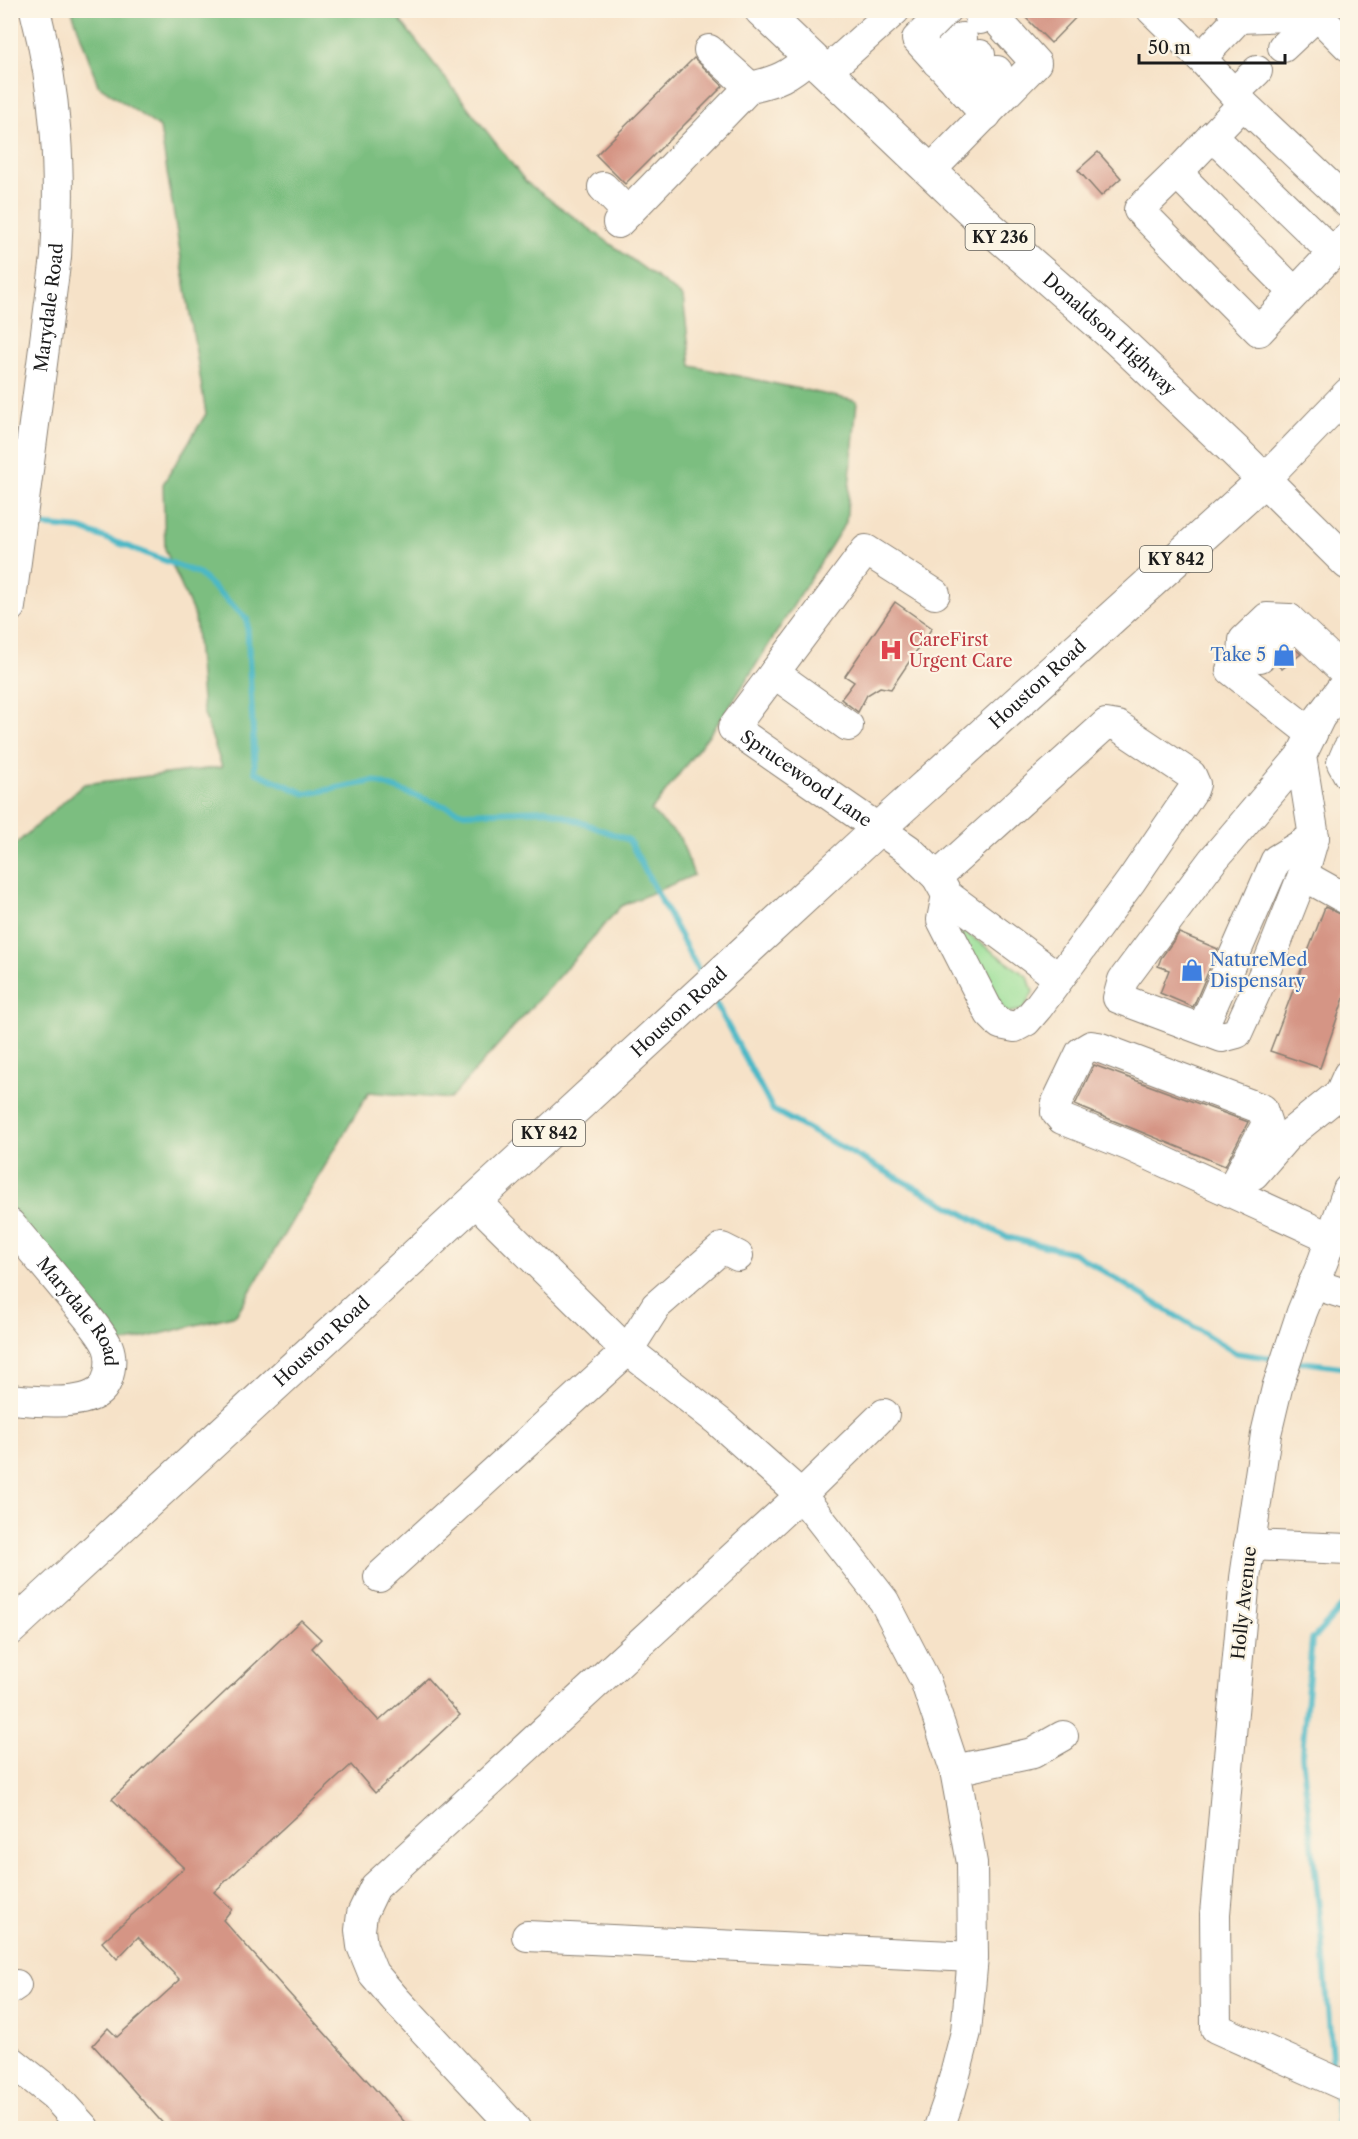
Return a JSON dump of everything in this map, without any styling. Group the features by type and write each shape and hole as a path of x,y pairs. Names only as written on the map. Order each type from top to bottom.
{"main road":[{"name":"Donaldson Highway","path":"761,10 990,228 1117,339 1347,563"},
{"name":"Houston Road","path":"10,1629 878,829 1264,480"}],"street":[{"name":"Marydale Road","path":"10,607 56,257 60,200 52,85 35,10"},
{"path":"603,187 623,218 750,87 773,82 792,72 818,64 895,10"},
{"path":"946,10 917,39 962,89"},
{"path":"1153,11 1201,58 1238,99 1346,200"},
{"path":"1201,58 1235,14 1319,13"},
{"path":"1319,13 1347,46"},
{"path":"1283,47 1319,13"},
{"path":"962,89 1036,63 994,43"},
{"path":"962,89 994,43"},
{"path":"930,171 962,89 994,43"},
{"path":"710,50 750,87"},
{"path":"1212,136 1340,245 1259,331 1139,210 1212,136 1257,71"},
{"path":"1177,172 1295,293"},
{"name":"Houston Road","path":"1264,480 1347,393"},
{"path":"848,726 774,673 866,550 935,594"},
{"path":"1347,675 1289,619 1267,618 1244,640 1243,656 1231,670 1307,745 1314,837 1303,875 1266,969 1237,1033 1222,1036 1118,998 1123,980 1212,861 1307,745 1320,717 1347,680"},
{"name":"Sprucewood Lane","path":"774,673 733,728 909,850 942,886 1059,978"},
{"path":"1114,724 1191,775 1195,784 1167,829 1093,933 1026,1021 1016,1027 1000,1024 990,1014 942,920 942,886 1102,726 1114,724"},
{"path":"1347,749 1342,763 1347,774"},
{"path":"1203,1029 1275,860 1314,837"},
{"path":"1303,875 1347,900"},
{"path":"1230,1192 1267,1124 1262,1109 1098,1047 1091,1046 1081,1052 1057,1102 1056,1112 1062,1119 1130,1146 1230,1192 1331,1238"},
{"path":"1230,1192 1247,1181 1287,1136 1340,1093 1347,1075"},
{"name":"Holly Avenue","path":"1347,1190 1302,1312 1277,1388 1266,1434 1249,1545 1215,1914 1216,2028 1347,2087"},
{"path":"475,1201 628,1350 718,1421 801,1495 884,1601 925,1680 955,1770 972,1863 973,1957 966,2032 939,2128"},
{"name":"Marydale Road","path":"10,1224 86,1316 108,1347 111,1364 106,1382 98,1393 78,1400 39,1402 10,1399"},
{"path":"379,1577 628,1350 656,1306 722,1248 738,1256"},
{"path":"1313,1284 1347,1295"},
{"path":"515,2128 373,1973 362,1946 360,1930 362,1914 367,1901 375,1887 801,1495 884,1414"},
{"path":"1249,1545 1347,1549"},
{"path":"955,1770 1033,1753 1063,1736"},
{"path":"527,1936 973,1957"},
{"path":"10,2060 54,2095 84,2128"}],"green space":[{"path":"72,11 393,11 526,182 683,297 691,366 857,401 846,522 727,711 651,811 680,838 694,875 621,906 450,1099 369,1092 236,1315 108,1347 11,1224 10,849 84,784 222,767 203,711 195,617 165,549 163,484 206,414 160,128 98,85"},
{"path":"951,922 1028,977 1033,992 1023,1010 1006,1013"}],"building":[{"path":"1018,10 1083,10 1051,43"},
{"path":"694,58 723,86 625,184 596,155"},
{"path":"1098,152 1121,178 1101,196 1078,170"},
{"path":"895,602 932,628 891,689 880,687 867,695 858,712 841,699 854,682 845,676"},
{"path":"1295,649 1301,654 1282,669 1277,665"},
{"path":"1325,907 1347,917 1347,989 1320,1068 1270,1051"},
{"path":"1179,933 1218,949 1193,1007 1160,993 1169,970 1158,966"},
{"path":"1094,1065 1248,1122 1225,1166 1075,1105"},
{"path":"301,1620 321,1639 312,1648 379,1721 427,1678 460,1715 375,1793 351,1765 214,1892 232,1909 223,1920 410,2128 167,2128 93,2045 108,2028 117,2037 180,1980 138,1937 117,1959 102,1942 184,1868 112,1799"}],"waterway":[{"path":"29,524 81,529 198,573 247,619 255,772 306,794 374,781 464,813 548,810 629,840 702,977"},
{"path":"712,996 773,1110 1006,1237 1074,1253 1236,1353 1279,1359"},
{"path":"1295,1361 1348,1368"},
{"path":"1333,2071 1322,1934 1302,1754 1312,1640 1348,1600"},
{"path":"1335,2090 1338,2128"}],"place":[{"name":"CareFirst Urgent Care","path":"891,650"},
{"name":"Take 5","path":"1284,655"},
{"name":"NatureMed Dispensary","path":"1192,970"}]}
